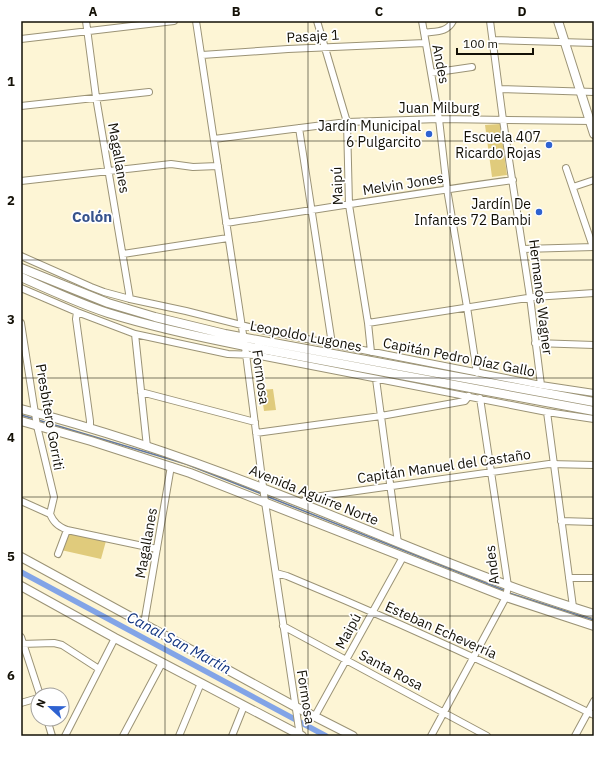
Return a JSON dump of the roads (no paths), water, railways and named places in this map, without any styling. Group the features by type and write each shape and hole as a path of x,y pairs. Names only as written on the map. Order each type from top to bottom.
{"main road":[{"path":"558,21 580,91 592,121 594,134"},
{"name":"Leopoldo Lugones","path":"21,268 108,303 155,317 243,338 594,402"},
{"name":"Leopoldo Lugones","path":"21,277 76,301 109,313 245,350 594,411"},
{"name":"Avenida Aguirre Norte","path":"21,409 36,419 92,441 264,495 299,502 398,543 507,592 594,626"},
{"name":"Avenida Aguirre Norte","path":"21,421 36,419 90,428 180,457 402,557 507,592 594,614"},
{"path":"21,557 144,624 295,710 315,716 353,736"},
{"path":"21,586 115,638 300,736"}],"street":[{"name":"Magallanes","path":"86,21 96,97 130,299"},
{"path":"21,39 174,21"},
{"name":"Formosa","path":"196,21 245,350 295,710 300,736"},
{"name":"Maipú","path":"317,21 347,122 350,205 368,323 370,352"},
{"name":"Andes","path":"422,21 439,119 447,189 477,373"},
{"path":"424,33 444,30 448,28 453,21"},
{"name":"Hermanos Wagner","path":"490,21 530,297 541,386"},
{"path":"493,40 594,43"},
{"name":"Pasaje 1","path":"202,55 425,43"},
{"path":"431,72 472,67"},
{"path":"499,90 594,92"},
{"path":"21,106 149,92"},
{"name":"Juan Milburg","path":"214,139 347,122 439,119 592,121"},
{"path":"299,128 332,344"},
{"path":"21,181 170,164 192,167 218,166"},
{"path":"523,249 593,247 566,168"},
{"name":"Melvin Jones","path":"226,223 513,180"},
{"path":"572,187 594,180"},
{"path":"123,254 228,238"},
{"name":"Capitán Pedro Díaz Gallo","path":"21,256 91,287 130,299 186,310 297,338 541,386 594,393"},
{"path":"21,288 77,312 135,334 228,354 245,350 376,379 594,420"},
{"path":"368,323 530,297 594,293"},
{"path":"77,312 76,318 90,428"},
{"name":"Presbítero Gorriti","path":"21,323 23,347 36,419 54,497 50,514"},
{"path":"135,334 147,447"},
{"path":"535,343 594,346"},
{"path":"376,379 398,543"},
{"path":"141,392 254,422"},
{"path":"256,433 381,416 465,400 469,396"},
{"name":"Andes","path":"431,736 507,592 492,473 480,398"},
{"path":"547,412 573,608"},
{"name":"Capitán Manuel del Castaño","path":"299,502 314,497 554,464 594,465"},
{"name":"Magallanes","path":"144,624 171,466"},
{"path":"21,501 50,514 57,526 67,530 157,550"},
{"path":"561,521 594,522"},
{"path":"58,554 67,530"},
{"name":"Maipú","path":"315,716 402,557"},
{"name":"Esteban Echeverría","path":"276,573 287,576 372,612 474,657 591,713"},
{"path":"569,578 594,578"},
{"name":"Santa Rosa","path":"283,626 487,736"},
{"path":"65,736 115,638"},
{"path":"37,687 22,641 62,645 99,669"},
{"path":"123,736 162,663"},
{"path":"179,736 201,683"},
{"path":"575,736 591,713 594,701"},
{"path":"232,736 244,706"}],"waterway":[{"path":"21,415 35,419"},
{"path":"38,420 186,464 262,494"},
{"path":"266,496 506,591"},
{"name":"Canal San Martín","path":"21,572 326,736"},
{"path":"509,593 594,620"}],"place":[{"name":"Jardín Municipal 6 Pulgarcito","path":"429,134"},
{"name":"Escuela 407 Ricardo Rojas","path":"549,145"},
{"name":"Jardín De Infantes 72 Bambi","path":"539,212"}],"district":[{"name":"Colón","path":"92,217"}]}
